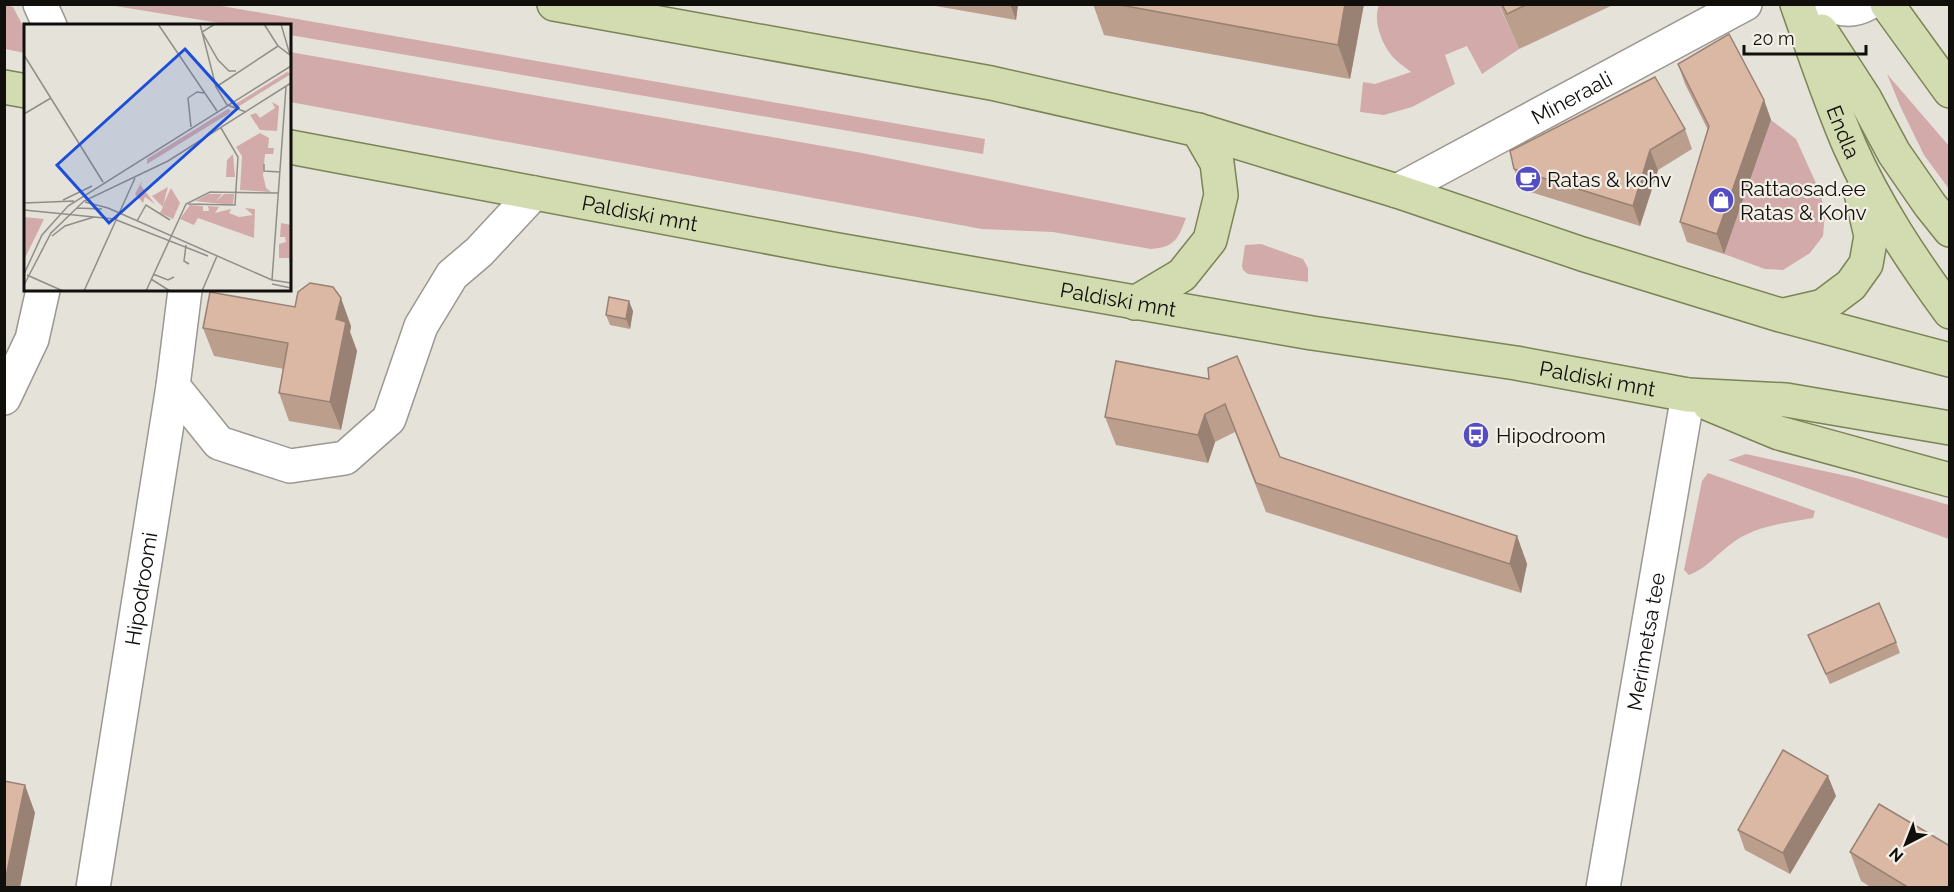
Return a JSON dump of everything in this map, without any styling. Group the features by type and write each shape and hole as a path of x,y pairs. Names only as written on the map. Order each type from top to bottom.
{"main road":[{"path":"554,4 991,83 1197,130 1397,191 1582,254 1780,315 1950,360"},
{"name":"Endla","path":"1797,4 1850,147 1883,213 1950,312"},
{"path":"1803,4 1865,99 1894,153 1930,206 1950,230"},
{"path":"1887,4 1950,92"},
{"path":"4,87 24,91"},
{"path":"1135,303 1182,275 1210,240 1221,195 1217,163 1197,130"},
{"name":"Paldiski mnt","path":"291,147 1135,303 1312,333 1516,363 1688,395 1786,400 1950,428"},
{"path":"1780,315 1823,306 1851,285 1866,264 1871,236 1850,147"},
{"path":"1688,395 1779,433 1950,480"}],"street":[{"path":"39,4 49,24"},
{"name":"Mineraali","path":"1397,191 1745,4"},
{"path":"1830,4 1840,10 1859,8 1866,4"},
{"path":"173,386 219,443 290,466 345,458 389,419 421,326 452,275 479,252 534,193"},
{"path":"4,398 18,340 42,291"},
{"name":"Hipodroomi","path":"93,888 173,386 185,291"},
{"name":"Merimetsa tee","path":"1603,888 1688,395"}],"shaded area":[{"path":"5,5 13,7 24,28 24,53 5,49"},
{"path":"109,5 216,5 985,139 983,154 291,35 291,24 226,24"},
{"path":"1379,5 1499,5 1519,49 1482,74 1467,46 1445,55 1455,84 1412,107 1384,115 1360,112 1363,82 1375,84 1411,72 1394,58 1384,44 1377,18"},
{"path":"291,52 862,153 1186,218 1178,237 1171,244 1151,249 1053,232 982,229 291,102"},
{"path":"1887,74 1949,146 1949,189 1924,155"},
{"path":"1771,120 1796,139 1820,192 1825,213 1823,236 1810,253 1783,270 1765,269 1724,254"},
{"path":"1261,244 1303,259 1308,268 1308,282 1248,274 1243,270 1245,245"},
{"path":"1746,454 1856,478 1949,505 1949,539 1728,460"},
{"path":"1708,473 1815,511 1813,518 1770,526 1750,533 1731,544 1701,569 1689,575 1684,570 1702,481"}],"building":[{"path":"1115,4 1345,4 1338,45"},
{"path":"1502,4 1528,4 1507,14"},
{"path":"1729,34 1764,100 1717,234 1680,222 1709,126 1678,64"},
{"path":"1655,77 1685,129 1650,150 1633,206 1514,169 1510,151"},
{"path":"310,283 333,287 341,298 336,319 346,322 330,402 279,393 288,343 203,328 210,292 295,307 298,292"},
{"path":"609,297 629,301 626,319 606,315"},
{"path":"1237,356 1280,457 1517,536 1510,564 1256,483 1225,404 1205,414 1198,435 1105,417 1116,361 1209,379 1208,368"},
{"path":"1879,603 1896,642 1826,674 1808,635"},
{"path":"1783,750 1828,776 1783,853 1738,830"},
{"path":"4,781 25,785 4,886"},
{"path":"1879,804 1950,846 1950,888 1909,888 1850,852"}],"place":[{"name":"Ratas & kohv","path":"1528,179"},
{"name":"Rattaosad.ee Ratas & Kohv","path":"1721,200"},
{"name":"Hipodroom","path":"1476,435"}]}
